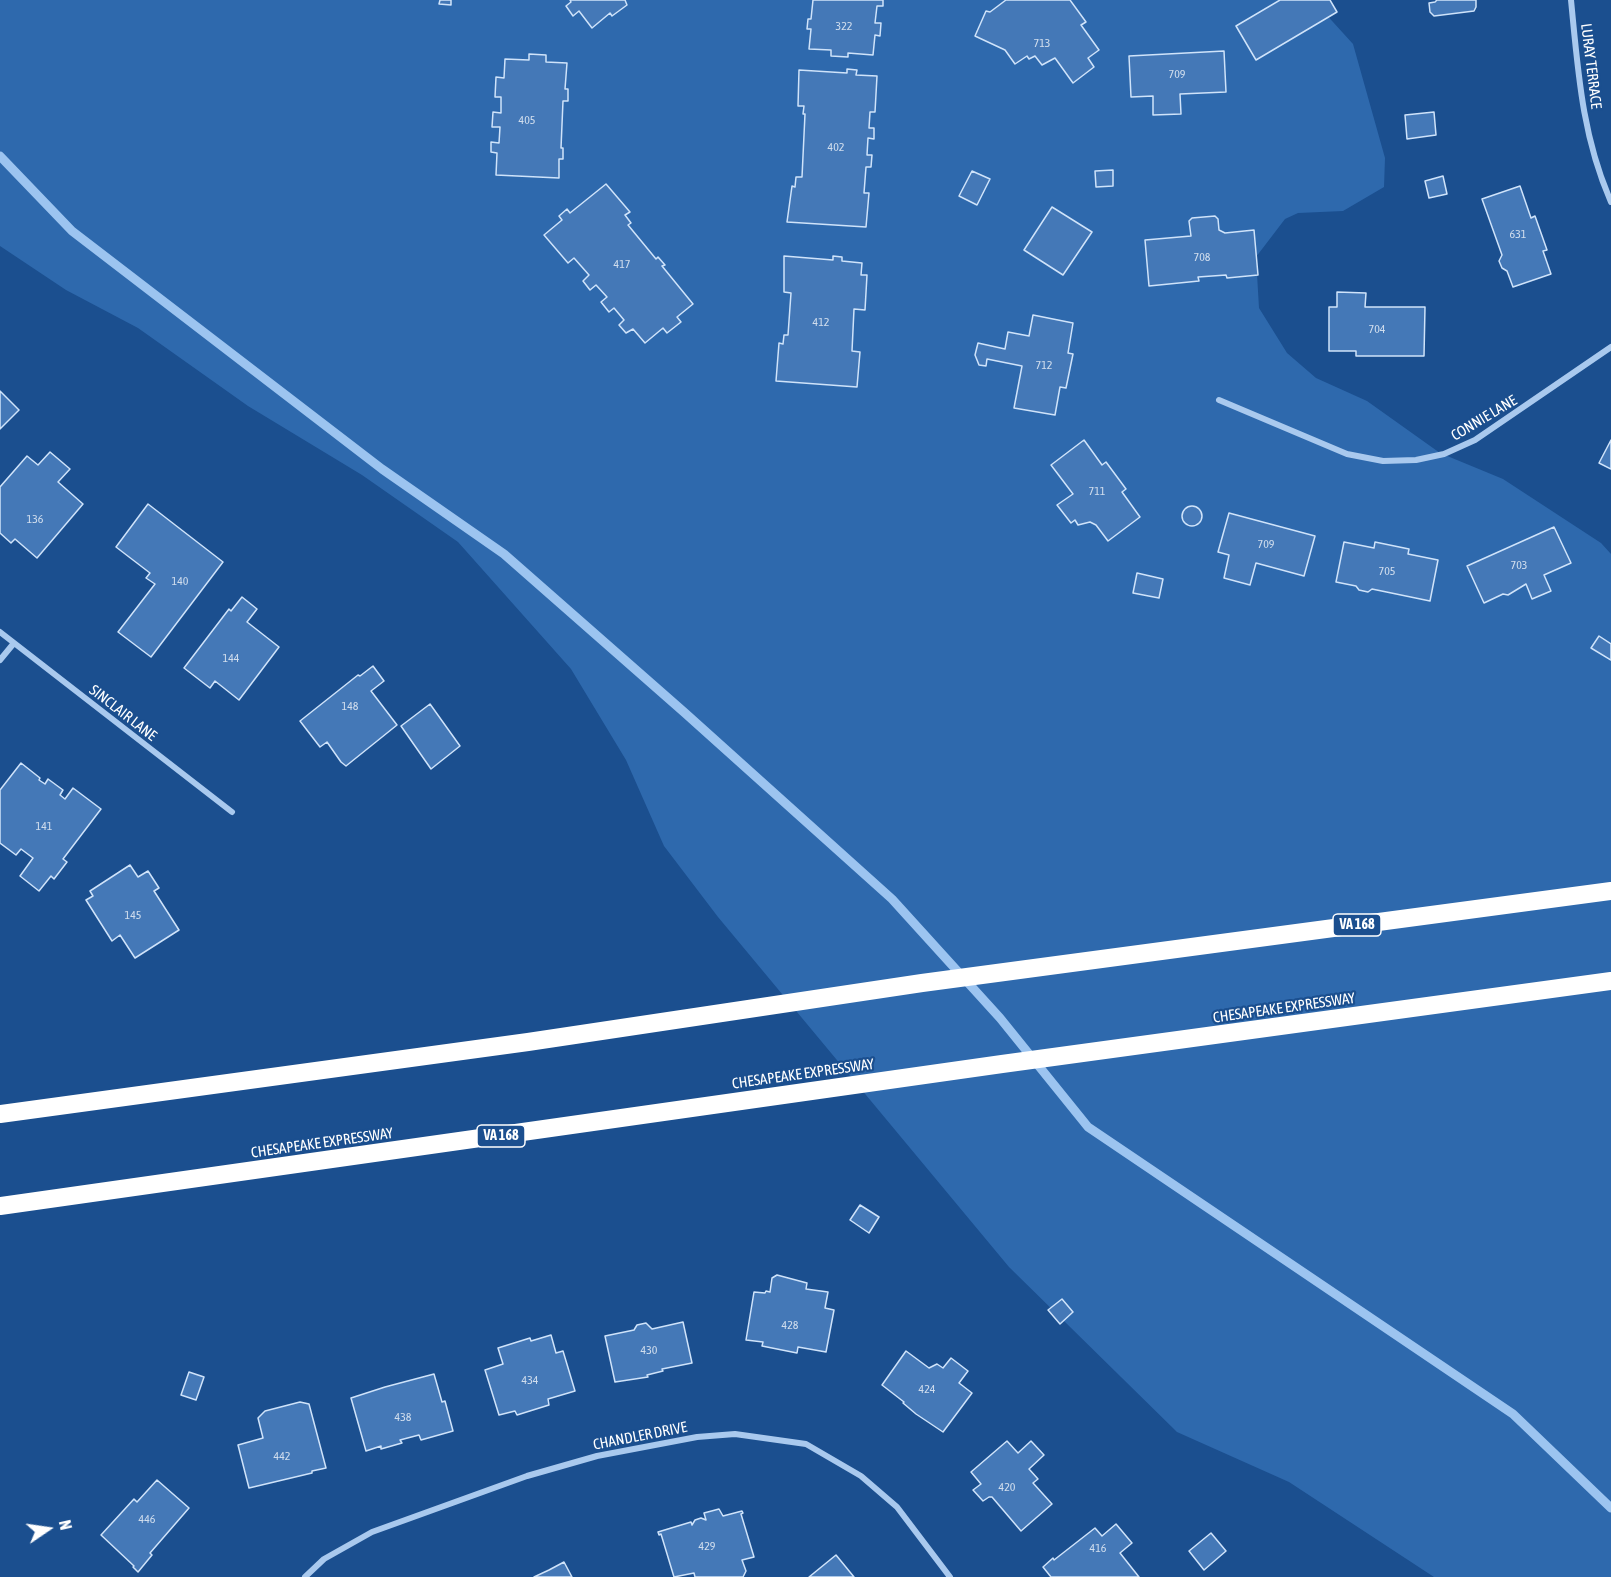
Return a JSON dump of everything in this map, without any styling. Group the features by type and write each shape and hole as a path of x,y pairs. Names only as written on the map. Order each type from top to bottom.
{"highway":[{"name":"VA 168","path":"0,1114 528,1042 922,983 1611,891"},
{"name":"CHESAPEAKE EXPRESSWAY","path":"0,1206 1002,1064 1611,981"}],"street":[{"name":"LURAY TERRACE","path":"1571,0 1587,133 1611,202"},
{"name":"CONNIE LANE","path":"1219,400 1347,454 1383,461 1416,460 1444,454 1475,440 1611,347"},
{"name":"SINCLAIR LANE","path":"0,632 232,812"},
{"path":"0,660 14,643"},
{"name":"CHANDLER DRIVE","path":"305,1577 324,1559 372,1532 527,1476 597,1456 697,1437 735,1434 806,1444 861,1476 897,1507 950,1577"}],"shaded area":[{"path":"0,0 1313,0 1353,44 1385,158 1384,187 1343,211 1298,213 1285,219 1256,257 1259,308 1287,353 1316,378 1367,401 1440,453 1503,479 1601,543 1611,554 1611,1577 1434,1577 1289,1482 1177,1432 1009,1267 718,917 664,846 626,760 571,669 458,542 362,475 248,406 138,328 66,290 0,246"}],"building":[{"path":"440,0 451,0 451,5 439,4"},
{"path":"570,0 625,0 627,5 612,16 610,13 592,28 579,11 573,16 566,6 571,2"},
{"path":"813,0 883,0 883,6 877,6 875,23 881,23 880,36 875,35 873,55 848,53 848,57 831,56 831,50 809,49 811,29 807,29 808,19 811,19"},
{"path":"1006,0 1070,0 1086,22 1081,25 1099,50 1088,58 1094,67 1073,83 1055,58 1042,65 1035,56 1029,59 1027,56 1015,64 1005,50 975,36 986,11 990,12"},
{"path":"1280,0 1330,0 1337,12 1256,60 1236,26"},
{"path":"1437,0 1476,0 1476,7 1474,11 1434,16 1430,12 1429,3"},
{"path":"1224,51 1226,92 1180,94 1181,114 1153,115 1153,96 1131,97 1129,56"},
{"path":"529,54 546,55 546,62 567,63 565,89 568,89 568,101 563,101 561,148 563,148 563,159 559,159 559,178 496,175 497,153 491,152 491,142 499,143 500,127 492,127 493,112 501,113 501,97 495,97 496,77 504,78 505,59 529,60"},
{"path":"847,69 857,70 856,75 877,76 875,112 870,112 869,128 874,128 874,139 868,138 867,155 872,155 871,167 866,167 864,193 869,193 866,227 787,222 792,186 795,187 796,177 802,177 805,114 803,114 804,106 798,106 799,70 847,73"},
{"path":"1434,112 1436,135 1407,139 1405,115"},
{"path":"1113,170 1113,186 1096,187 1095,171"},
{"path":"972,171 990,179 977,205 959,196"},
{"path":"1443,176 1447,194 1429,198 1425,181"},
{"path":"606,184 630,212 625,215 631,223 628,225 656,259 658,257 665,265 662,266 693,304 677,317 681,322 667,333 663,328 645,343 633,329 626,333 619,325 624,320 614,308 609,312 601,302 607,297 596,285 590,290 583,281 589,275 574,258 568,263 544,235 562,220 559,216 567,209 570,213"},
{"path":"1520,186 1531,218 1535,216 1547,250 1543,251 1551,274 1513,287 1507,271 1502,268 1499,261 1502,255 1482,199"},
{"path":"1052,207 1092,232 1063,275 1024,250"},
{"path":"1215,216 1218,219 1219,230 1225,233 1254,230 1258,275 1227,278 1226,275 1198,277 1199,281 1149,286 1145,240 1191,236 1189,221 1192,218"},
{"path":"784,256 833,260 833,256 842,257 842,261 862,263 861,275 867,275 865,310 854,309 852,351 860,352 857,387 776,381 779,343 783,344 784,335 788,335 791,293 784,292"},
{"path":"1337,292 1366,293 1365,307 1425,307 1424,356 1356,356 1356,351 1329,351 1329,307 1337,307"},
{"path":"1033,315 1073,323 1068,353 1073,354 1066,388 1060,387 1055,415 1014,408 1022,366 987,359 986,366 979,365 975,355 978,343 1005,349 1008,332 1029,336"},
{"path":"0,391 19,410 0,429"},
{"path":"1084,440 1102,465 1106,462 1126,489 1122,492 1140,517 1108,541 1096,525 1090,522 1078,525 1075,520 1071,523 1057,505 1073,494 1051,465"},
{"path":"1611,440 1611,469 1599,463"},
{"path":"50,452 70,469 58,482 83,504 37,558 15,539 11,543 0,533 0,487 27,456 38,465"},
{"path":"148,504 223,562 151,657 118,632 155,584 146,578 150,573 116,547"},
{"path":"1192,506 1199,509 1202,516 1199,523 1192,526 1185,523 1182,516 1185,509"},
{"path":"1229,513 1315,536 1304,576 1256,563 1250,585 1224,578 1229,555 1218,552"},
{"path":"1554,527 1571,563 1544,575 1551,591 1532,599 1526,584 1508,595 1503,594 1484,603 1467,566"},
{"path":"1344,542 1374,548 1375,542 1409,549 1408,554 1438,560 1430,601 1372,589 1368,592 1359,590 1356,586 1336,582"},
{"path":"1137,573 1163,579 1159,598 1133,593"},
{"path":"242,597 257,609 247,622 279,647 239,700 215,681 210,688 184,668 229,609 231,611"},
{"path":"1599,636 1611,644 1611,660 1591,648"},
{"path":"373,666 384,681 371,691 397,725 346,766 327,742 320,747 300,721 358,675 360,676"},
{"path":"430,704 460,746 431,769 401,726"},
{"path":"21,763 45,784 48,779 63,790 60,795 65,799 73,788 101,809 63,859 67,862 54,879 51,876 39,891 20,876 33,858 21,849 16,855 0,843 0,790"},
{"path":"130,865 138,877 148,871 159,888 154,891 179,930 135,958 120,935 112,941 86,900 93,896 90,891"},
{"path":"860,1205 879,1217 869,1233 850,1220"},
{"path":"777,1275 807,1283 806,1289 828,1292 825,1308 834,1310 826,1352 798,1347 797,1353 762,1346 763,1342 746,1340 754,1292 770,1292 772,1278"},
{"path":"1062,1299 1073,1312 1060,1324 1048,1310"},
{"path":"683,1322 692,1363 662,1369 663,1371 647,1375 648,1377 615,1382 605,1336 634,1330 637,1325 646,1323 652,1329"},
{"path":"551,1335 556,1353 563,1351 575,1391 548,1399 549,1405 517,1415 515,1411 499,1415 485,1370 503,1364 498,1348 530,1338 531,1341"},
{"path":"906,1351 929,1368 937,1364 943,1368 951,1358 968,1371 959,1383 972,1393 943,1432 916,1414 882,1385"},
{"path":"189,1372 204,1377 196,1400 181,1395"},
{"path":"434,1374 442,1402 445,1401 453,1431 421,1440 419,1435 400,1440 402,1443 366,1451 351,1398"},
{"path":"300,1402 309,1404 326,1468 249,1488 238,1445 263,1438 258,1418 265,1411"},
{"path":"1007,1441 1018,1453 1031,1441 1044,1455 1029,1469 1038,1479 1033,1483 1052,1504 1021,1531 992,1497 983,1501 973,1490 981,1484 971,1472"},
{"path":"157,1480 189,1508 150,1553 152,1555 138,1572 101,1535 134,1499 137,1502"},
{"path":"719,1509 723,1516 742,1511 743,1513 741,1514 754,1557 742,1560 746,1571 743,1577 695,1577 694,1573 674,1577 661,1534 659,1535 658,1532 691,1522 692,1525 695,1520 701,1518 706,1520 704,1513"},
{"path":"1116,1524 1132,1543 1120,1553 1139,1577 1051,1577 1043,1567 1095,1528 1102,1536"},
{"path":"1211,1533 1226,1551 1204,1570 1189,1551"},
{"path":"836,1555 854,1577 809,1577"},
{"path":"564,1562 572,1577 534,1577 549,1570"}],"waterway":[{"path":"0,156 72,231 382,469 504,554 685,713 892,899 1000,1018 1088,1127 1513,1414 1611,1508"}]}
